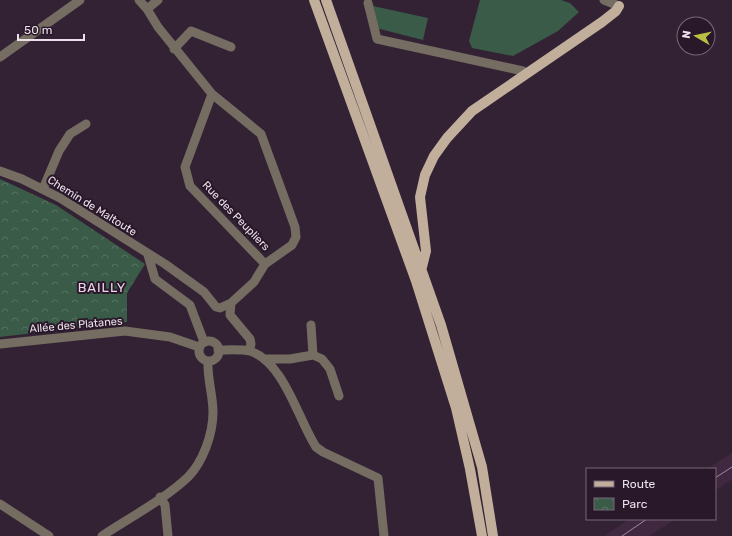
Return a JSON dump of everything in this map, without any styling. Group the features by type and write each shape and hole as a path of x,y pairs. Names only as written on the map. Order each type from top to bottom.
{"main road":[{"path":"314,0 416,281 449,386 470,469 482,536"},
{"path":"326,0 422,267 441,325 482,467 493,536"},
{"path":"422,267 426,252 421,218 420,197 424,175 434,156 447,138 472,111 524,73 616,12 619,6 628,0"}],"street":[{"path":"0,57 80,0"},
{"path":"139,0 147,9 174,49 212,94 261,134 296,227 296,237 292,245 266,264 254,282 231,303 230,315 250,339 251,344 249,351"},
{"path":"147,9 158,0"},
{"path":"604,0 619,6"},
{"path":"368,3 377,39 524,73"},
{"path":"174,49 191,31 231,47"},
{"name":"Rue des Peupliers","path":"212,94 185,167 187,177 190,186 266,264"},
{"path":"44,189 59,151 70,134 86,124"},
{"name":"Chemin de Maltoute","path":"0,171 44,189 148,255 165,264 204,292 216,307 225,307 231,303"},
{"path":"148,255 155,279 190,305 202,344 200,355 208,361"},
{"path":"311,326 313,355"},
{"name":"Allée des Platanes","path":"0,344 125,331 170,337 202,344"},
{"path":"202,344 213,342 218,350"},
{"path":"218,350 249,351 264,358 290,359 313,355 322,359 330,369 339,396"},
{"path":"208,361 215,358 218,350"},
{"path":"264,358 285,387 316,447 323,452 378,478 384,536"},
{"path":"102,536 160,497 188,476 199,462 206,446 213,412 207,375 208,361"},
{"path":"160,497 165,505 168,536"},
{"path":"0,504 49,536"}],"shaded area":[{"path":"732,453 732,479 716,490 716,468 709,468"},
{"path":"628,520 674,520 649,536 604,536"}],"green space":[{"path":"480,0 561,0 570,3 579,12 558,31 513,56 472,48 469,41"},
{"path":"373,6 428,18 423,40 376,28"},
{"path":"0,179 56,205 145,264 127,293 127,322 0,337"}],"tram line":[{"path":"716,477 732,467"},
{"path":"622,536 646,520"}],"district":[{"name":"BAILLY","path":"102,287"}]}
